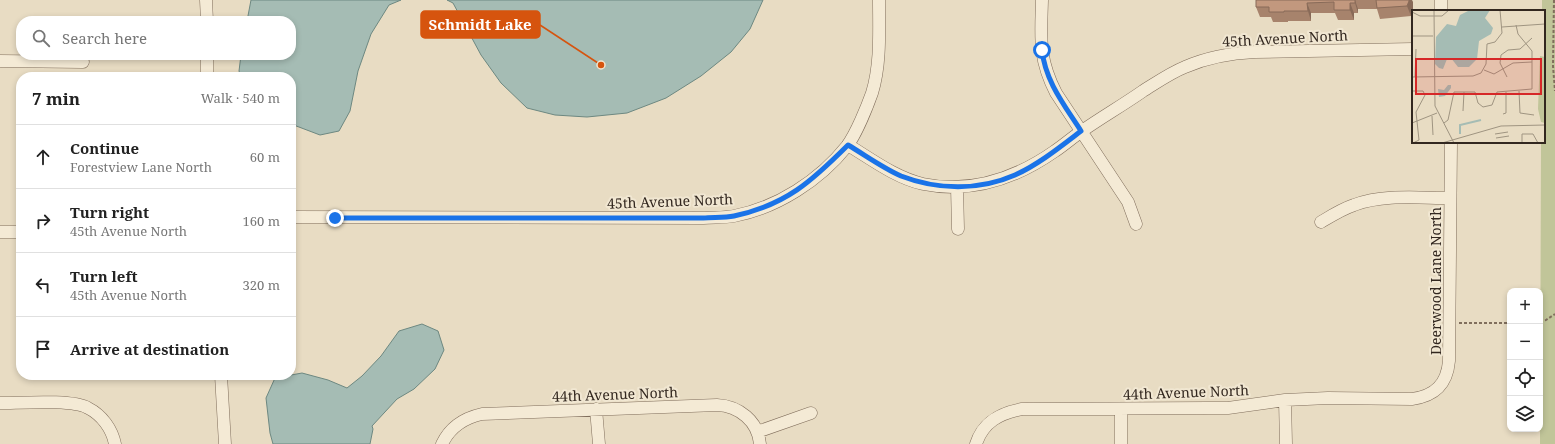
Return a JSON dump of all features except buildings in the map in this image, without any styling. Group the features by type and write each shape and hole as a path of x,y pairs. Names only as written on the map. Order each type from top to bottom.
{"street":[{"path":"206,0 207,16"},
{"path":"848,145 861,120 872,93 877,69 879,45 879,0"},
{"path":"1042,0 1042,59 1048,77 1056,93 1128,202 1136,224"},
{"name":"45th Avenue North","path":"296,217 703,218 733,216 760,209 786,198 808,183 848,145 900,175 923,183 957,187 972,186 1014,175 1054,151 1081,131 1168,75 1184,67 1207,59 1232,53 1412,49"},
{"path":"207,60 207,72"},
{"path":"0,61 83,62"},
{"name":"Deerwood Lane North","path":"1412,399 1423,398 1438,388 1448,371 1450,143"},
{"path":"957,187 958,229"},
{"path":"1321,222 1343,210 1371,200 1390,198 1450,198"},
{"path":"0,232 16,232"},
{"path":"221,380 225,444"},
{"name":"44th Avenue North","path":"976,444 978,437 986,426 996,417 1009,411 1022,409 1228,408 1285,400 1328,398 1412,399"},
{"path":"1285,400 1286,444"},
{"path":"0,403 63,403 88,408 99,415 108,426 114,438 115,444"},
{"name":"44th Avenue North","path":"442,444 447,434 463,420 482,414 596,409 727,406 738,410 748,418 759,438"},
{"path":"596,409 599,444"},
{"path":"1121,409 1121,444"},
{"path":"759,438 811,413"}],"path":[{"path":"1554,0 1553,66 1555,91"},
{"path":"1543,320 1555,314"},
{"path":"1449,323 1507,323"}],"green space":[{"path":"1542,0 1555,0 1555,444 1540,444 1540,432 1543,432 1543,288 1541,288 1541,143 1545,143 1545,10 1542,10"}],"water":[{"path":"251,0 401,0 389,5 371,34 358,71 350,111 339,131 320,135 296,126 296,72 239,71 240,60 296,60 296,16 248,16"},
{"path":"447,0 763,0 750,29 731,52 701,76 666,98 627,113 587,117 555,115 527,108 501,83 481,55 453,3"},
{"path":"422,324 438,331 444,350 435,369 414,389 397,399 372,426 373,429 370,444 273,444 270,433 266,398 274,380 296,380 296,374 302,373 328,380 347,388 362,376 381,356 399,331"}],"place":[{"name":"Schmidt Lake","path":"601,65"}],"route":[{"path":"335,218 703,218 733,216 760,209 786,198 808,183 848,145 900,175 923,183 957,187 991,182 1014,175 1034,164 1081,131 1056,93 1048,77 1042,59 1042,50"}]}
